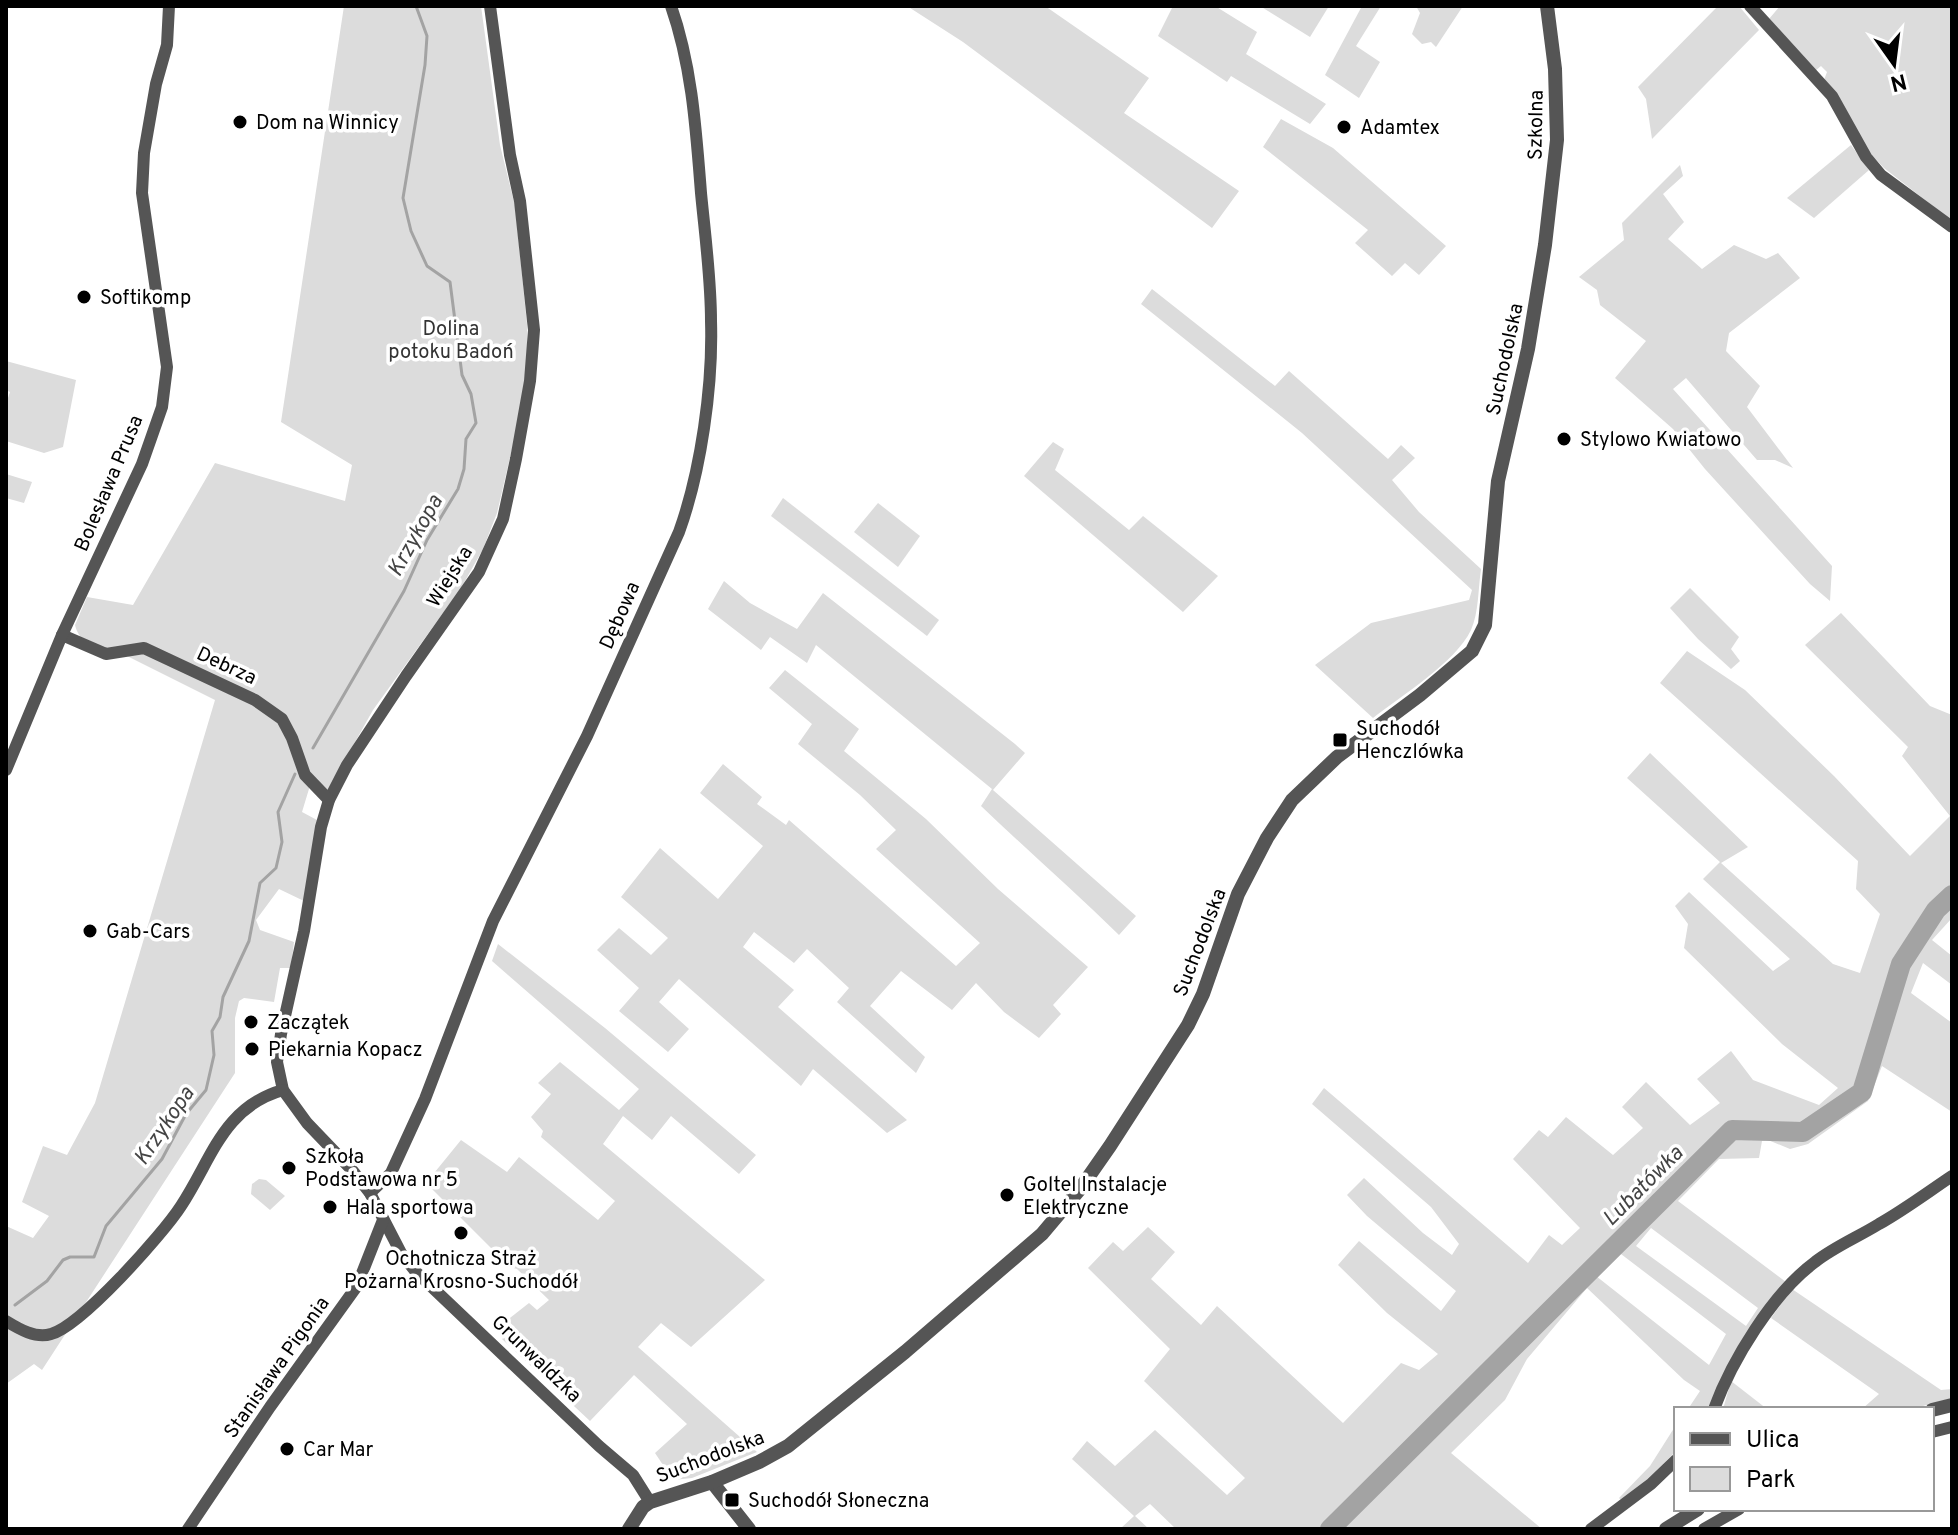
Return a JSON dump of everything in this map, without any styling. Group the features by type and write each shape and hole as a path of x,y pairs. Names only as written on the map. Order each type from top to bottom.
{"street":[{"name":"Bolesława Prusa","path":"6,770 62,635 142,464 162,407 167,367 142,193 144,153 156,84 167,45 169,6"},
{"name":"Wiejska","path":"283,1090 277,1062 281,1034 304,931 321,827 329,800 364,739 479,572 503,519 516,459 530,381 534,330 520,201 510,155 490,6"},
{"name":"Dębowa","path":"370,1193 391,1173 397,1161 425,1099 493,921 587,736 679,532 691,498 707,392 711,321 691,80 671,6"},
{"name":"Szkolna","path":"1545,245 1557,140 1555,69 1547,6"},
{"path":"1750,6 1832,96 1866,157 1881,175 1952,227"},
{"name":"Suchodolska","path":"650,1502 712,1482 759,1462 798,1439 913,1346 1042,1234 1089,1176 1188,1025 1203,994 1238,894 1267,838 1292,800 1337,757 1420,695 1472,651 1485,625 1498,481 1528,349 1545,245"},
{"name":"Debrza","path":"62,635 106,654 144,648 255,700 282,719 305,775 329,800"},
{"name":"Grunwaldzka","path":"283,1090 307,1123 370,1193 401,1253 416,1272 633,1475 650,1502"},
{"path":"6,1321 31,1334 48,1336 66,1328 130,1267 181,1207 211,1152 241,1111 256,1099 283,1090"},
{"path":"1715,1407 1752,1334 1795,1280 1815,1261 1884,1222 1952,1176"},
{"name":"Stanisława Pigonia","path":"188,1529 357,1286 383,1220"},
{"path":"1591,1529 1651,1484 1674,1462"},
{"path":"712,1482 749,1529"},
{"path":"629,1529 643,1507 650,1502"},
{"path":"1666,1529 1695,1511"},
{"path":"1704,1529 1736,1511"}],"green space":[{"name":"Dolina potoku Badoń","path":"344,6 481,6 500,145 515,206 527,324 527,359 520,415 497,513 483,549 461,588 373,710 327,792 312,779 302,812 317,820 304,901 279,889 256,920 260,930 294,942 291,968 280,968 274,1002 244,998 239,1001 235,1018 235,1073 42,1370 34,1364 6,1384 6,1226 33,1238 49,1216 22,1202 43,1146 67,1155 95,1103 215,700 111,648 88,644 75,625 87,597 133,605 215,463 345,501 352,465 281,422"},
{"path":"907,6 1045,6 1149,78 1124,113 1239,191 1212,228 963,42"},
{"path":"1173,6 1215,6 1257,32 1246,54 1326,104 1310,124 1231,76 1227,82 1158,36"},
{"path":"1260,6 1329,6 1310,37"},
{"path":"1362,6 1381,6 1356,46 1380,62 1359,98 1325,75"},
{"path":"1416,6 1463,6 1436,47 1431,42 1422,44 1412,34 1420,13"},
{"path":"1718,6 1739,6 1759,30 1652,139 1646,99 1638,87"},
{"path":"1780,6 1952,6 1952,221 1884,168 1868,151 1824,80 1827,72 1821,66 1815,71 1769,19"},
{"path":"1281,119 1333,148 1446,246 1419,275 1405,263 1392,276 1355,243 1368,230 1263,147"},
{"path":"1851,145 1869,170 1814,218 1787,198"},
{"path":"1680,165 1683,176 1663,194 1684,222 1668,239 1702,269 1734,245 1766,259 1778,253 1800,278 1729,333 1726,351 1760,386 1747,407 1793,468 1775,460 1757,460 1686,378 1673,389 1832,566 1830,601 1810,584 1705,469 1673,429 1615,378 1646,341 1600,305 1597,290 1579,277 1624,240 1622,223"},
{"path":"1152,289 1275,386 1289,371 1388,459 1401,445 1415,458 1392,480 1419,512 1481,569 1476,616 1464,642 1441,666 1373,718 1315,665 1371,623 1469,600 1472,590 1302,433 1141,304"},
{"path":"6,361 76,380 63,447 44,453 6,441 6,404 10,392 6,390"},
{"path":"1053,442 1064,449 1055,470 1129,530 1143,516 1218,576 1183,612 1024,476"},
{"path":"6,474 32,482 24,503 6,498"},
{"path":"783,498 939,620 927,636 771,516"},
{"path":"878,503 920,536 898,567 854,532"},
{"path":"724,581 750,603 797,629 823,593 1015,744 1025,753 993,790 1136,916 1119,935 981,806 992,789 816,645 807,663 770,637 761,650 708,609"},
{"path":"1690,588 1739,637 1731,649 1740,661 1731,669 1670,608"},
{"path":"1841,613 1930,706 1952,715 1952,918 1932,940 1952,956 1952,985 1923,963 1911,993 1952,1023 1952,1112 1882,1066 1868,1101 1808,1144 1790,1149 1768,1140 1762,1141 1759,1158 1719,1159 1678,1201 1786,1282 1739,1344 1708,1407 1689,1407 1700,1391 1684,1380 1587,1288 1527,1359 1505,1400 1451,1453 1542,1529 1176,1529 1150,1504 1135,1516 1149,1529 1120,1529 1134,1516 1072,1459 1087,1441 1115,1466 1155,1430 1227,1495 1245,1478 1144,1381 1170,1349 1088,1268 1113,1242 1123,1251 1148,1227 1175,1252 1151,1279 1201,1325 1217,1306 1343,1423 1401,1363 1419,1370 1438,1354 1387,1313 1338,1265 1359,1241 1441,1311 1456,1291 1367,1216 1347,1195 1364,1178 1423,1233 1452,1255 1459,1244 1431,1207 1312,1104 1324,1088 1528,1263 1549,1235 1562,1245 1580,1228 1513,1159 1539,1130 1548,1137 1566,1117 1613,1155 1643,1128 1622,1107 1646,1082 1690,1125 1720,1103 1697,1079 1731,1051 1753,1080 1819,1105 1838,1088 1782,1044 1684,948 1688,924 1675,906 1689,892 1773,971 1790,959 1703,879 1720,862 1627,778 1650,753 1748,847 1721,863 1833,964 1860,973 1880,914 1856,889 1858,861 1660,683 1687,651 1745,690 1834,776 1910,856 1950,816 1902,756 1908,747 1805,645","holes":["1651,1228 1758,1308 1746,1326 1636,1246","1617,1251 1726,1334 1709,1365 1596,1276"]},
{"path":"785,670 859,729 844,751 926,819 998,889 1088,967 1053,1005 1061,1014 1039,1038 1004,1012 976,983 952,1010 901,971 870,1006 925,1057 916,1073 837,1002 849,988 807,949 794,963 754,932 743,947 794,990 778,1007 907,1120 887,1133 813,1069 801,1086 679,979 659,1002 689,1029 668,1052 619,1011 639,988 597,950 619,928 651,955 668,938 621,897 660,848 718,899 763,846 700,793 723,764 762,797 757,804 786,825 789,820 956,966 980,943 876,849 896,830 860,795 798,744 812,724 769,688"},
{"path":"498,944 605,1028 756,1155 739,1174 671,1116 652,1140 623,1116 603,1144 765,1280 691,1347 661,1323 638,1347 757,1452 692,1478 673,1480 655,1453 687,1424 634,1375 590,1421 502,1339 505,1334 497,1328 529,1303 537,1310 549,1300 517,1269 510,1267 426,1183 461,1140 507,1172 519,1157 598,1220 615,1201 541,1137 543,1131 531,1117 551,1094 538,1083 560,1062 619,1110 639,1089 492,961"},
{"path":"259,1179 266,1180 285,1196 270,1210 251,1194 252,1184"},
{"path":"1792,1289 1941,1390 1952,1389 1952,1398 1919,1407 1864,1407 1879,1394 1771,1318"},
{"path":"1731,1381 1764,1407 1724,1407"},
{"path":"1674,1428 1674,1453 1640,1488 1622,1501 1619,1498 1650,1466"}],"waterway":[{"name":"Krzykopa","path":"313,748 404,591 427,540 458,489 464,469 466,439 476,423 471,394 462,375 450,282 427,266 411,231 403,198 427,36 416,6"},
{"name":"Krzykopa","path":"15,1305 47,1281 63,1260 94,1257 106,1226 162,1159 186,1114 206,1090 214,1055 212,1031 220,1017 223,997 249,941 260,883 276,868 282,842 278,812 295,774"},
{"name":"Lubatówka","path":"1330,1529 1732,1130 1803,1132 1862,1092 1901,964 1936,910 1952,895"}],"place":[{"name":"Dom na Winnicy","path":"240,122"},
{"name":"Adamtex","path":"1344,127"},
{"name":"Softikomp","path":"84,297"},
{"name":"Stylowo Kwiatowo","path":"1564,439"},
{"name":"Suchodół Henczlówka","path":"1340,740"},
{"name":"Gab-Cars","path":"90,931"},
{"name":"Zaczątek","path":"251,1022"},
{"name":"Piekarnia Kopacz","path":"252,1049"},
{"name":"Szkoła Podstawowa nr 5","path":"289,1168"},
{"name":"Goltel Instalacje Elektryczne","path":"1007,1195"},
{"name":"Hala sportowa","path":"330,1207"},
{"name":"Ochotnicza Straż Pożarna Krosno-Suchodół","path":"461,1233"},
{"name":"Car Mar","path":"287,1449"},
{"name":"Suchodół Słoneczna","path":"732,1500"}]}
